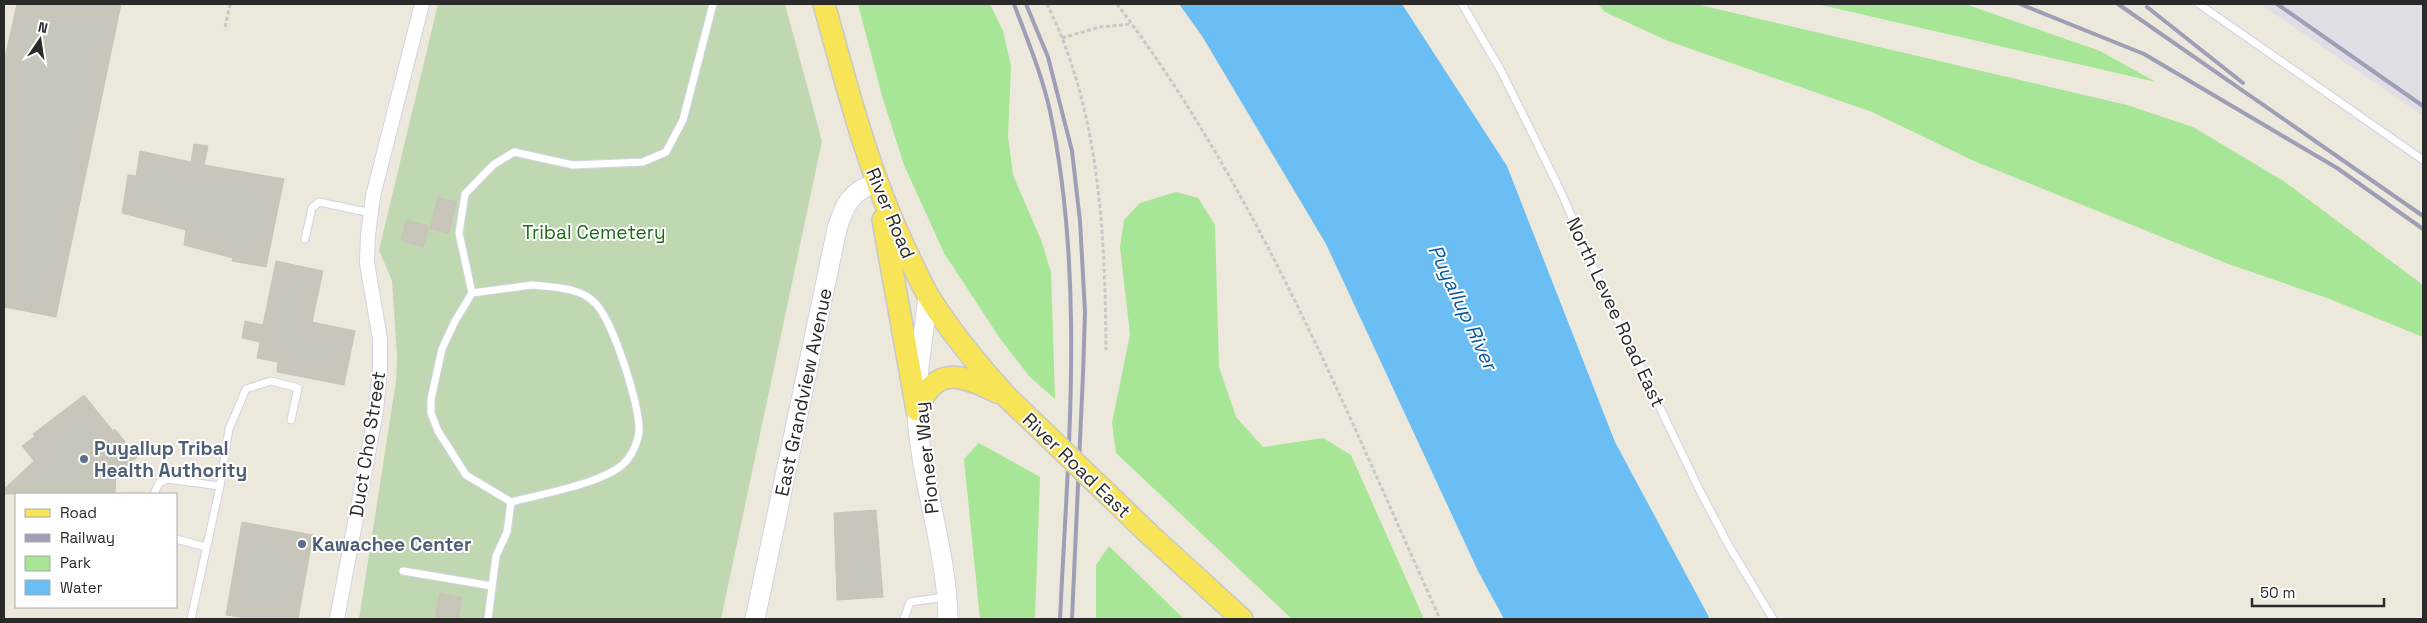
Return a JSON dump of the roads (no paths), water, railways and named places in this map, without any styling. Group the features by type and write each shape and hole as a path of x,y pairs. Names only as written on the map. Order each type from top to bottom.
{"main road":[{"name":"River Road","path":"824,4 858,127 876,183 928,296"},
{"path":"876,183 917,410"},
{"name":"River Road East","path":"928,296 974,360 1006,396 1149,534 1242,619"},
{"path":"917,410 927,390 946,377 958,376 975,381 1006,396"}],"street":[{"name":"Duct Cho Street","path":"336,619 376,411 380,369 380,339 367,263 371,213 398,95 422,4"},
{"name":"East Grandview Avenue","path":"755,619 837,229 849,199 863,187 876,183"},
{"name":"Pioneer Way","path":"928,296 917,410 932,515 948,596 948,619"}],"lane":[{"path":"472,293 532,285 561,288 581,293 596,304 613,334 628,376 639,431 637,443 627,461 610,474 596,480 511,502 466,475 438,431 431,413 431,398 442,349 455,320 472,293 459,234 465,194 493,165 514,152 573,165 644,162 666,152 683,120 714,9 713,4"},
{"name":"North Levee Road East","path":"1462,4 1500,69 1562,194 1599,281 1701,493 1729,546 1773,619"},
{"path":"2199,4 2423,160"},
{"path":"305,239 312,208 319,202 371,213"},
{"path":"191,619 220,486 229,429 246,389 271,381 298,388 291,420"},
{"path":"155,493 160,483 167,479 220,486"},
{"path":"488,619 496,556 508,532 511,502"},
{"path":"178,540 206,547"},
{"path":"404,572 492,586"},
{"path":"904,619 910,602 948,596"}],"water":[{"name":"Puyallup River","path":"1179,4 1402,4 1507,166 1615,442 1710,619 1504,619 1478,571 1326,244 1202,36"}],"railway":[{"path":"1014,4 1039,71 1050,111 1061,174 1067,237 1071,301 1070,428 1060,619"},
{"path":"1026,4 1048,57 1072,151 1080,221 1085,312 1072,619"},
{"path":"2020,4 2144,54 2337,168 2423,229"},
{"path":"2118,4 2423,216"},
{"path":"2277,4 2423,106"},
{"path":"2147,7 2243,83"}],"place":[{"name":"Puyallup Tribal Health Authority","path":"84,459"},
{"name":"Kawachee Center","path":"302,544"}],"park label":[{"name":"Tribal Cemetery","path":"594,232"}]}
